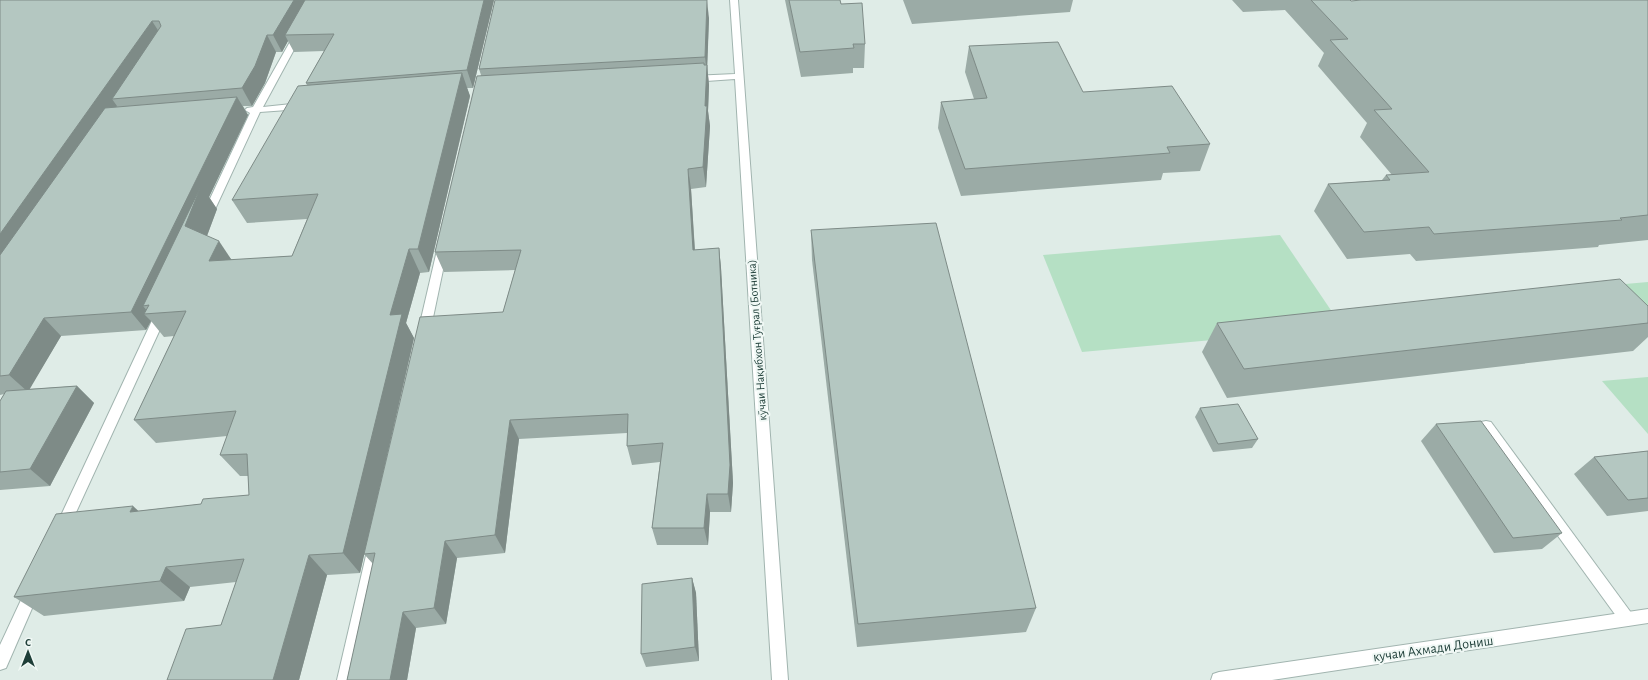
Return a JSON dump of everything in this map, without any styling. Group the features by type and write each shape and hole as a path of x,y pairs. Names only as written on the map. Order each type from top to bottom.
{"street":[{"name":"кӯчаи Нақибхон Туғрал (Ботника)","path":"734,0 780,680"},
{"path":"203,225 256,110 302,27"},
{"path":"683,80 739,76"},
{"path":"240,111 311,105"},
{"path":"420,347 446,230"},
{"path":"56,540 166,304"},
{"path":"1486,426 1627,619"},
{"path":"345,680 378,533"},
{"path":"0,662 36,583"},
{"name":"кучаи Ахмади Дониш","path":"1219,680 1648,616"}],"green space":[{"path":"1280,235 1343,328 1082,352 1043,255"},
{"path":"1648,282 1648,333 1602,286"},
{"path":"1648,377 1648,434 1602,381"}],"building":[{"path":"0,0 294,0 273,35 267,35 255,66 242,88 112,99 161,26 159,21 152,21 0,234"},
{"path":"305,0 484,0 467,70 306,83 334,34 285,35"},
{"path":"495,0 707,0 705,57 479,69"},
{"path":"789,0 840,0 841,4 862,3 865,44 853,44 854,48 800,52"},
{"path":"1311,0 1648,0 1648,215 1620,218 1622,220 1434,234 1429,227 1364,232 1328,184 1390,180 1386,175 1429,172 1374,110 1392,109 1330,40 1348,39"},
{"path":"1058,42 1083,92 1172,86 1210,144 1167,147 1170,153 965,169 941,102 987,98 969,46"},
{"path":"704,63 704,65 707,65 705,106 707,106 703,167 688,169 693,250 719,248 730,465 728,494 707,494 704,528 652,528 663,443 627,446 628,414 510,420 495,535 445,541 434,608 403,612 390,680 347,680 375,553 364,554 420,317 503,312 521,250 435,252 477,76"},
{"path":"462,73 418,249 409,249 390,315 402,314 343,553 309,555 273,680 167,680 186,629 221,625 244,559 166,567 160,581 14,597 56,514 133,506 130,512 201,504 203,499 249,495 247,454 220,455 236,411 134,420 186,311 144,314 149,305 143,306 201,186 185,226 219,241 209,261 292,256 318,194 232,200 298,86"},
{"path":"237,97 131,312 44,318 9,375 0,376 0,255 105,108"},
{"path":"936,223 1036,608 858,624 811,230"},
{"path":"1620,279 1648,306 1648,323 1244,369 1217,323"},
{"path":"77,386 30,469 0,472 0,401 6,391"},
{"path":"1238,404 1258,439 1218,444 1200,408"},
{"path":"1481,421 1562,533 1513,538 1436,424"},
{"path":"1648,451 1648,498 1628,500 1594,457"},
{"path":"692,578 695,647 641,654 642,584"}]}
